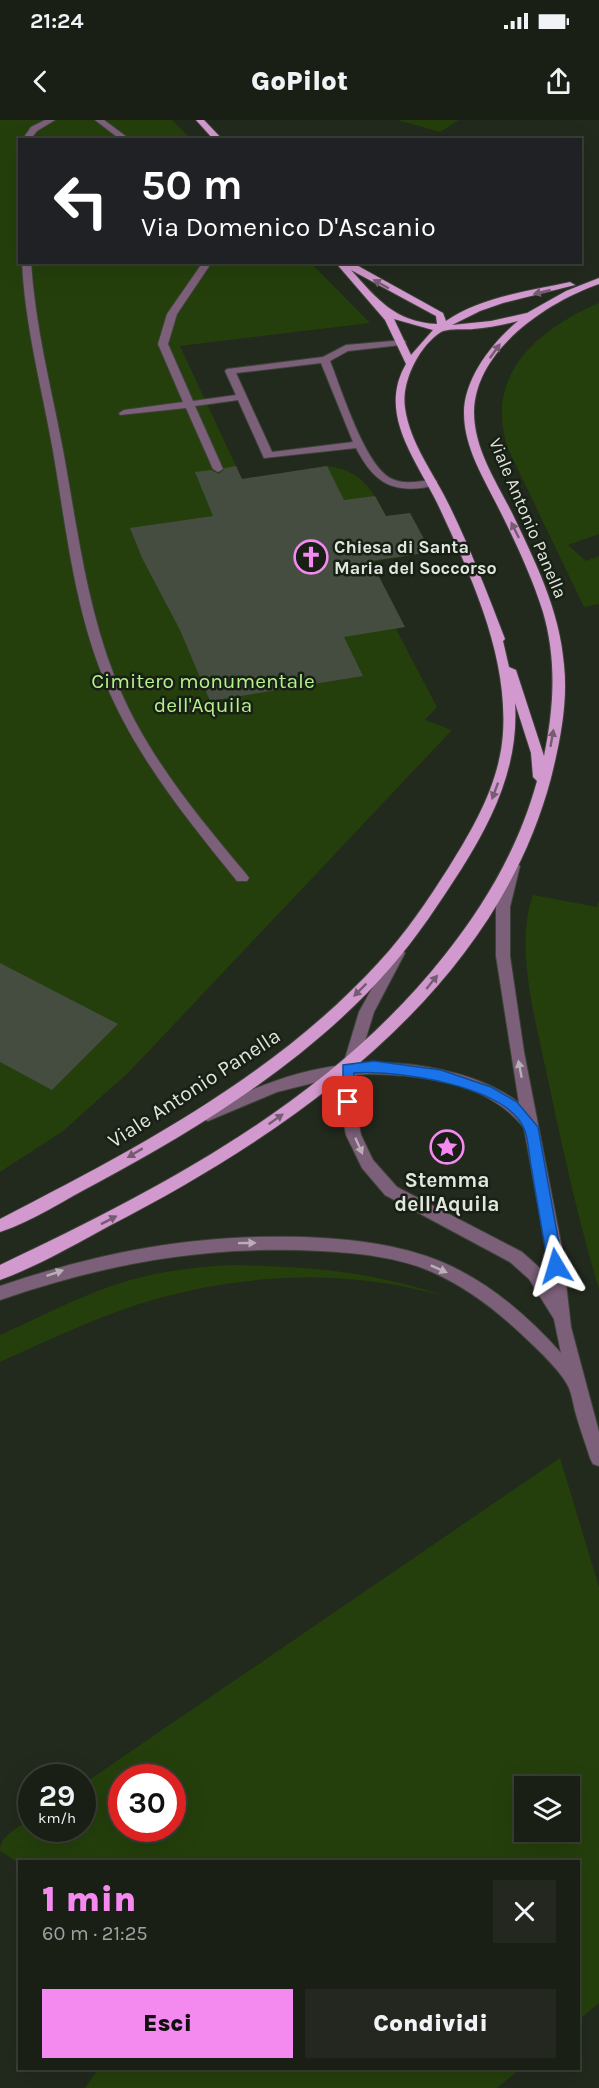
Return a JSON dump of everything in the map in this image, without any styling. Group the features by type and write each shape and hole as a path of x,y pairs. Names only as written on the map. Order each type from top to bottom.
{"main road":[{"path":"200,120 217,138"},
{"path":"341,264 381,308 401,342 410,363"},
{"path":"348,264 383,286 419,302 440,315 442,326"},
{"name":"Viale Antonio Panella","path":"539,795 537,753 525,711 495,631 433,483 410,438 400,407 401,388 410,363 424,343 442,326 473,311 515,298 599,280"},
{"name":"Viale Antonio Panella","path":"0,1273 144,1201 254,1134 347,1068 392,1027 442,969 484,912 518,852 539,795 559,690 557,648 552,624 529,560 477,454 469,410 476,385 493,353 513,329 532,314 562,296 599,280"},
{"path":"419,302 473,311"},
{"path":"381,308 404,320 442,326 488,325 532,314"},
{"name":"Viale Antonio Panella","path":"0,1226 159,1138 226,1097 290,1052 342,1008 384,966 413,930 475,834 493,798 503,770 510,725 507,685 495,631"}],"street":[{"path":"27,138 34,129 51,120"},
{"path":"99,120 124,138"},
{"path":"26,264 38,351 58,452 70,536 95,633 107,669 122,707 153,761 201,828 242,878"},
{"path":"207,264 172,314 163,340 165,352 218,469"},
{"path":"360,444 268,456 230,371 325,360 346,348 401,342"},
{"path":"325,360 360,444 376,473 383,480 407,485 433,483"},
{"path":"124,413 242,397"},
{"path":"518,852 507,885 503,907 503,956 531,1127 554,1248 563,1328 576,1383 599,1458"},
{"path":"413,930 380,984 359,1030 347,1068 350,1122 360,1150 376,1176 392,1191 516,1257 541,1284 563,1328"},
{"path":"159,1138 223,1108 290,1082 347,1068 389,1067 449,1077 486,1090 506,1101 531,1127"},
{"path":"0,1293 100,1260 169,1248 277,1242 367,1249 418,1260 462,1280 526,1328 576,1383"}],"green space":[{"name":"Cimitero monumentale dell'Aquila","path":"0,120 172,120 190,138 18,138 18,264 312,264 370,323 180,346 242,479 327,466 339,468 357,476 364,482 386,516 410,513 431,552 371,562 405,627 396,629 437,707 425,720 452,730 129,1072 63,1131 0,1172"},
{"path":"398,120 459,120 440,132"},
{"path":"599,303 599,534 568,545 586,561 599,556 599,604 584,607 509,451 503,425 503,400 509,379 520,359 536,342 576,314"},
{"path":"533,895 597,907 599,901 599,1289 558,1129 529,985 526,938"},
{"path":"232,1265 317,1269 370,1276 397,1282 453,1299 417,1289 342,1279 267,1279 229,1283 136,1305 0,1362 0,1335 79,1299 111,1286 153,1275 192,1268"},
{"path":"560,1458 599,1587 599,2003 580,2019 580,1860 18,1860 18,1862 0,1851 3,1840 18,1827 18,1842 96,1842 96,1775 108,1767 108,1842 186,1842 186,1764 112,1764"},
{"path":"97,2070 519,2070 497,2088 85,2088"}],"building":[{"path":"236,466 242,479 327,466 344,500 375,496 386,516 410,513 431,552 371,561 405,627 344,637 363,676 210,701 180,630 142,558 130,528 213,516 195,472 211,470 219,474 225,468"},
{"path":"0,963 118,1024 52,1090 0,1062"}],"place":[{"name":"Chiesa di Santa Maria del Soccorso","path":"311,557"},
{"name":"Stemma dell'Aquila","path":"447,1147"}],"route":[{"path":"348,1102 347,1068 374,1066 441,1075 486,1090 513,1106 531,1127 556,1266"}]}
